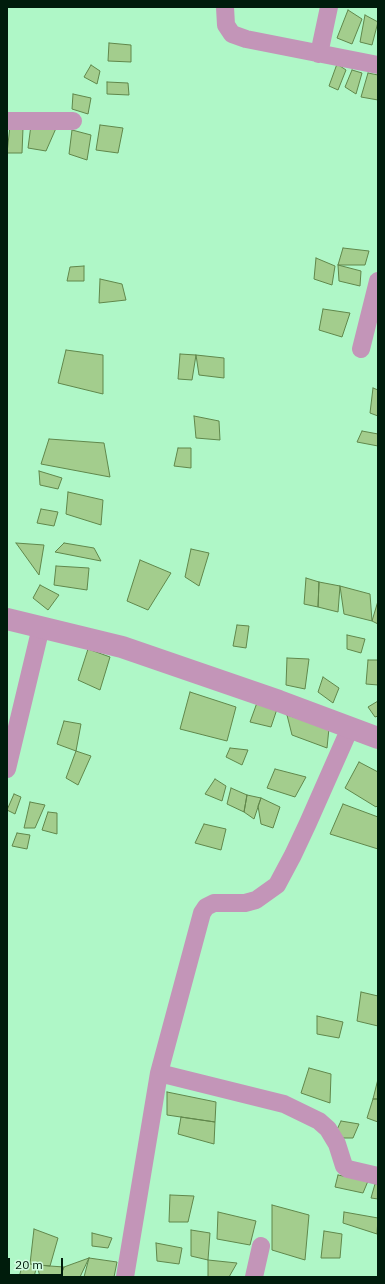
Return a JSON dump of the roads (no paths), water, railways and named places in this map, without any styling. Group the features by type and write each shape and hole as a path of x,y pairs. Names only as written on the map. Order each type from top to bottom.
{"street":[{"path":"225,7 226,25 232,34 246,39 378,65"},
{"path":"319,54 330,7"},
{"path":"7,121 73,121"},
{"path":"361,349 378,281"},
{"path":"7,619 122,647 279,701 378,738"},
{"path":"7,769 41,627"},
{"path":"125,1277 159,1073 202,913 206,907 214,903 245,903 256,900 277,885 308,823 350,728"},
{"path":"159,1073 284,1104 319,1121 328,1128 337,1144 344,1166 348,1169 378,1176"},
{"path":"254,1277 261,1246"}]}
